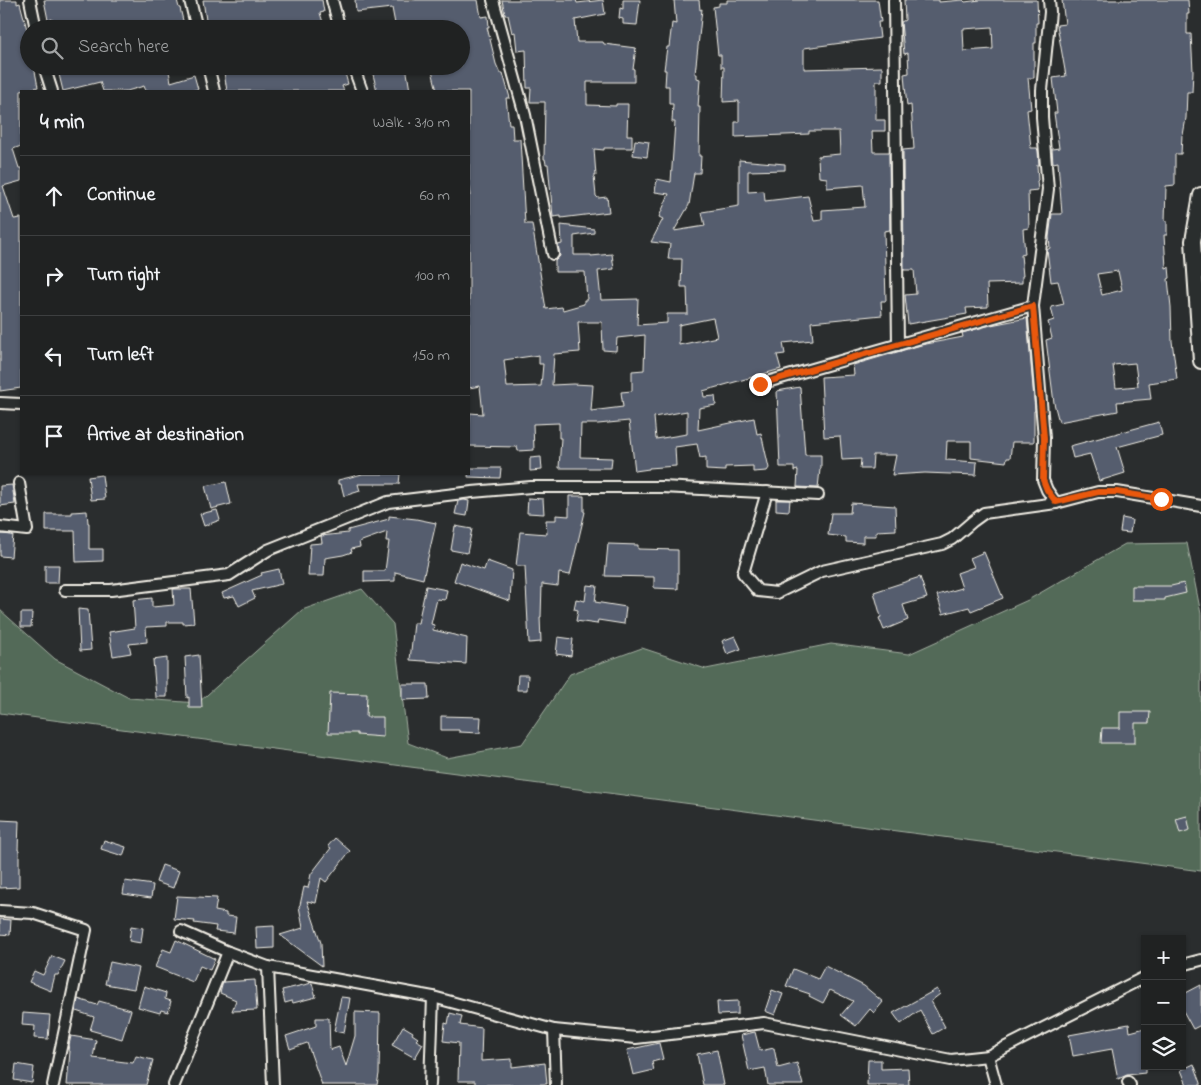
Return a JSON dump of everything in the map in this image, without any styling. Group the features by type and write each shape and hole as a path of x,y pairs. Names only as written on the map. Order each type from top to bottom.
{"street":[{"path":"30,0 34,20"},
{"path":"190,0 196,20"},
{"path":"332,0 338,20"},
{"path":"493,0 525,115 553,254"},
{"path":"894,0 898,345"},
{"path":"1049,0 1050,12 1042,90 1042,118 1048,189 1033,306 1044,438 1043,480 1047,490 1056,502"},
{"path":"47,75 52,90"},
{"path":"210,75 214,90"},
{"path":"356,75 362,90"},
{"path":"1201,195 1193,241 1201,361"},
{"path":"760,384 1033,306"},
{"path":"0,403 20,404"},
{"path":"0,527 27,530 20,483"},
{"path":"65,590 111,590 230,575 268,550 388,502 531,487 662,487 818,495"},
{"path":"767,492 743,573 758,591 777,593 822,571 942,544 952,539 984,513 1056,502 1098,492 1117,492 1201,506"},
{"path":"0,911 33,913 86,930 53,1085"},
{"path":"181,931 268,967 433,997 554,1030 636,1038 764,1023 951,1060 988,1056 1141,979"},
{"path":"174,1085 228,952"},
{"path":"1186,964 1201,960"},
{"path":"268,967 273,1085"},
{"path":"430,1085 433,997"},
{"path":"554,1030 556,1085"},
{"path":"988,1056 996,1085"}],"green space":[{"path":"1187,543 1201,614 1201,871 0,713 0,610 55,659 129,698 198,703 302,610 362,589 393,624 408,743 447,758 522,744 570,674 642,648 706,669 831,644 909,654 1028,600 1125,544"}],"building":[{"path":"0,0 17,0 17,4 20,3 24,20 20,20 20,75 36,75 38,87 20,90 20,146 13,149 20,168 20,181 3,186 14,219 20,218 20,388 0,391"},
{"path":"44,0 177,0 183,20 52,19 48,20"},
{"path":"203,0 322,0 324,12 320,13 322,20 206,20"},
{"path":"355,0 478,0 481,17 488,16 489,27 487,27 496,64 500,73 503,73 510,98 506,98 509,124 512,124 513,139 520,139 525,224 532,224 546,309 562,307 563,310 584,304 584,300 587,300 585,272 555,272 555,261 560,256 558,245 562,244 561,225 594,229 594,233 574,236 574,255 612,254 614,269 598,271 601,300 638,299 637,325 667,323 667,314 688,314 687,287 681,287 682,259 668,259 670,244 651,242 663,219 659,217 669,194 655,192 657,179 671,182 675,122 672,122 673,104 669,104 669,86 665,86 666,70 664,70 672,23 676,24 674,0 699,0 700,10 702,9 695,74 700,79 698,107 700,107 700,173 694,173 689,205 674,231 705,226 702,212 739,206 739,160 785,164 785,170 748,171 748,192 764,191 765,201 808,196 814,221 822,220 822,210 865,207 863,185 827,188 827,178 819,177 818,156 840,154 839,131 809,131 809,134 735,137 735,122 739,122 739,101 723,102 724,67 721,67 721,55 718,55 713,7 719,6 719,3 727,3 727,0 878,0 881,22 878,22 880,38 804,48 804,69 882,67 882,81 876,81 876,120 885,120 885,131 872,131 873,152 889,152 890,230 884,231 886,301 881,301 882,315 811,322 813,340 783,343 785,354 777,355 781,369 703,391 704,397 715,396 716,405 699,408 698,430 754,418 757,434 761,433 769,468 767,471 753,472 753,466 725,467 725,471 706,470 706,457 700,458 697,444 675,447 676,466 635,471 629,421 581,424 580,457 612,458 611,468 559,468 561,438 559,438 559,423 533,424 534,450 518,451 517,447 470,446 470,413 483,414 480,386 470,388 470,90 437,90 433,75 470,75 470,20 394,20 392,8 356,12","holes":["713,318 717,337 679,345 679,325","578,322 602,322 603,350 616,351 617,338 645,335 644,370 632,371 632,391 621,392 623,407 591,411 593,385 552,385 554,354 580,352","539,355 539,364 543,364 541,386 507,387 504,360","687,411 687,434 656,439 654,417"]},
{"path":"502,0 576,0 577,3 603,0 605,14 575,20 577,42 603,42 604,44 636,48 633,69 634,82 587,82 587,105 616,106 616,104 628,104 627,135 632,135 632,148 594,149 596,196 598,198 607,197 609,212 561,218 561,216 553,217 548,164 546,164 544,159 545,102 530,102 531,88 527,88 526,50 517,51 515,32 512,33"},
{"path":"623,0 640,0 637,25 623,24 623,19 619,18 620,8 623,9"},
{"path":"904,0 939,0 939,2 963,0 965,2 980,0 1037,0 1038,23 1036,23 1036,43 1034,43 1034,78 1028,78 1031,109 1027,110 1031,148 1037,148 1038,151 1038,190 1028,191 1029,228 1023,229 1025,254 1021,255 1022,283 987,284 988,307 966,308 967,314 908,324 905,295 916,294 914,270 904,270 903,150 914,149 911,105 907,106 904,74 909,73 908,53 904,54 901,22 905,20","holes":["992,27 993,49 964,51 963,29"]},
{"path":"1062,0 1188,0 1187,34 1191,34 1193,71 1192,92 1187,92 1186,118 1182,135 1181,154 1175,154 1175,185 1166,186 1165,221 1167,221 1167,235 1164,235 1166,268 1169,267 1170,278 1168,279 1172,341 1177,379 1149,383 1151,399 1117,402 1118,411 1059,422 1054,403 1046,340 1052,338 1048,322 1054,320 1051,307 1064,304 1058,281 1051,282 1047,250 1050,248 1049,237 1052,214 1062,214 1058,162 1053,163 1052,149 1059,148 1054,113 1057,113 1053,78 1066,76 1057,25 1065,24","holes":["1118,271 1122,290 1102,295 1097,274","1135,363 1138,386 1116,388 1113,365"]},
{"path":"59,75 170,75 171,82 194,75 198,89 146,90 144,86 130,90 103,90 100,82 63,90"},
{"path":"224,75 346,75 348,84 342,86 344,90 227,90"},
{"path":"373,75 407,75 410,90 377,90"},
{"path":"635,140 649,142 647,157 633,155"},
{"path":"1027,318 1035,411 1034,442 1012,442 1010,458 1007,458 1006,462 971,458 971,441 947,441 946,460 977,462 976,475 925,473 892,475 896,455 873,455 872,469 860,469 861,459 842,460 840,436 824,437 821,377 854,375 853,365 921,345 963,337 962,333 991,325"},
{"path":"800,387 805,455 821,455 818,488 797,487 798,470 794,471 794,467 780,467 777,391"},
{"path":"1159,422 1162,435 1117,447 1125,473 1099,481 1090,454 1073,458 1070,446"},
{"path":"541,457 542,470 530,471 530,458"},
{"path":"470,468 501,468 500,478 468,477 470,475"},
{"path":"102,475 105,499 91,500 88,477"},
{"path":"359,475 400,475 399,484 358,484 360,491 344,496 338,480"},
{"path":"226,482 231,504 211,509 205,486"},
{"path":"12,485 15,504 0,506 0,486"},
{"path":"569,496 584,496 585,512 570,575 559,573 558,586 542,584 541,642 529,643 525,566 516,566 520,532 547,534 546,520 556,520 556,515 569,516"},
{"path":"528,498 543,499 544,514 527,513"},
{"path":"776,500 790,500 789,511 776,510"},
{"path":"458,501 469,501 467,516 455,514"},
{"path":"851,503 895,506 896,530 876,531 876,536 863,536 863,543 846,542 846,537 828,535 831,513 850,513"},
{"path":"217,510 220,520 204,526 200,514"},
{"path":"87,511 89,549 103,549 103,561 76,562 75,531 46,531 46,514 72,514 72,512"},
{"path":"389,516 436,523 423,579 395,572 395,581 364,582 364,571 385,571 389,541 386,541 387,532 359,542 360,547 351,549 352,552 325,558 324,576 308,576 310,544 322,543 321,536 348,533 348,530 389,519"},
{"path":"1122,518 1132,520 1130,533 1120,532"},
{"path":"455,526 472,529 467,553 451,550"},
{"path":"0,534 13,535 11,557 0,556"},
{"path":"608,544 638,545 638,549 678,550 678,589 654,588 654,577 605,576"},
{"path":"984,552 1003,598 971,611 969,607 943,614 937,595 962,588 957,573 974,567 970,558"},
{"path":"487,561 512,570 510,601 454,581 460,562 484,570"},
{"path":"45,565 59,565 58,583 45,583"},
{"path":"279,569 282,584 252,591 255,598 239,606 234,596 224,598 222,593 262,575 261,573"},
{"path":"920,577 927,598 903,605 908,620 884,630 879,618 881,617 874,592"},
{"path":"1184,583 1186,593 1165,598 1165,600 1132,600 1132,586 1171,586"},
{"path":"587,585 597,586 595,602 626,607 624,624 598,620 597,624 576,621 578,610 574,609 576,599 585,601"},
{"path":"426,586 447,590 445,600 437,599 431,624 434,625 433,630 467,638 466,664 410,660 414,623 418,623"},
{"path":"173,589 191,589 194,623 167,622 167,626 146,627 147,642 129,644 131,653 113,656 109,632 135,628 133,600 152,598 152,607 174,605"},
{"path":"78,609 88,610 91,650 80,651"},
{"path":"21,613 32,613 31,627 21,627"},
{"path":"735,636 741,649 727,654 722,641"},
{"path":"558,637 573,639 571,656 556,654"},
{"path":"199,655 202,708 189,708 185,657"},
{"path":"167,658 167,697 156,697 153,660"},
{"path":"518,675 528,675 527,690 517,690"},
{"path":"402,684 428,684 429,699 402,700"},
{"path":"330,693 367,694 366,717 383,717 383,737 357,735 357,733 328,733"},
{"path":"1120,712 1150,712 1149,723 1135,723 1135,743 1101,743 1102,728 1120,728"},
{"path":"441,716 481,717 480,733 441,730"},
{"path":"1187,816 1190,830 1180,833 1176,819"},
{"path":"0,820 19,821 19,887 0,888"},
{"path":"335,838 350,851 326,882 321,878 316,903 307,901 321,943 322,966 280,935 303,928 299,906 304,887 308,888 311,874 331,848 328,846"},
{"path":"104,840 126,847 123,856 101,849"},
{"path":"162,865 179,871 173,888 156,882"},
{"path":"125,881 153,885 151,898 123,894"},
{"path":"177,896 217,898 215,911 226,913 226,916 236,917 234,933 215,931 216,926 194,923 195,921 174,919"},
{"path":"0,919 11,920 10,935 0,934"},
{"path":"131,926 143,928 141,943 129,941"},
{"path":"274,926 274,948 257,949 256,927"},
{"path":"176,940 215,959 210,970 200,966 193,982 155,967 163,949 171,952"},
{"path":"52,956 65,961 58,975 55,975 51,991 29,982 34,971 43,975"},
{"path":"110,962 139,968 134,989 105,984"},
{"path":"825,966 864,986 883,1002 874,1013 870,1009 856,1026 841,1015 853,1001 830,990 823,1003 809,996 810,994 786,986 793,969 818,979"},
{"path":"255,980 257,1010 232,1011 236,1000 220,993 223,982"},
{"path":"312,983 316,997 293,1003 292,1001 285,1003 282,990"},
{"path":"1201,985 1201,1025 1193,1029 1186,1016 1186,993"},
{"path":"144,986 166,993 165,999 171,1001 168,1012 161,1010 160,1013 138,1007"},
{"path":"937,989 940,994 931,1001 945,1027 933,1034 920,1010 901,1024 893,1013"},
{"path":"772,990 783,994 775,1015 765,1011"},
{"path":"341,997 350,998 344,1033 334,1031"},
{"path":"78,999 97,1005 99,1001 131,1010 122,1039 90,1030 94,1017 76,1011"},
{"path":"738,1001 738,1014 718,1015 717,1002"},
{"path":"355,1012 380,1013 379,1074 377,1085 322,1085 307,1043 290,1049 286,1036 316,1026 316,1018 329,1018 330,1050 339,1047 346,1066 355,1036"},
{"path":"23,1013 50,1015 48,1039 34,1038 35,1026 22,1025"},
{"path":"450,1013 462,1016 460,1025 482,1028 481,1061 512,1059 512,1067 545,1063 547,1084 475,1085 475,1081 458,1081 459,1043 443,1041 445,1023 448,1024"},
{"path":"1129,1024 1130,1032 1141,1029 1141,1070 1145,1070 1145,1073 1127,1075 1118,1079 1112,1049 1073,1056 1069,1035"},
{"path":"403,1026 413,1032 412,1034 418,1038 416,1040 423,1044 415,1058 392,1045"},
{"path":"755,1032 760,1051 774,1048 778,1068 797,1063 803,1085 768,1085 765,1068 749,1071 741,1035"},
{"path":"71,1036 96,1040 93,1058 133,1063 136,1056 153,1060 146,1085 67,1085 70,1051 68,1050"},
{"path":"659,1043 663,1059 652,1062 654,1070 633,1075 627,1050"},
{"path":"717,1050 724,1085 703,1085 697,1054"},
{"path":"868,1060 881,1060 881,1069 908,1068 909,1085 867,1085"},
{"path":"16,1064 34,1067 32,1083 14,1080"},
{"path":"1194,1064 1201,1085 1187,1085 1181,1070 1186,1070 1186,1068"}],"route":[{"path":"760,384 1033,306 1044,438 1043,480 1047,490 1056,502 1098,492 1117,492 1161,499"}]}
